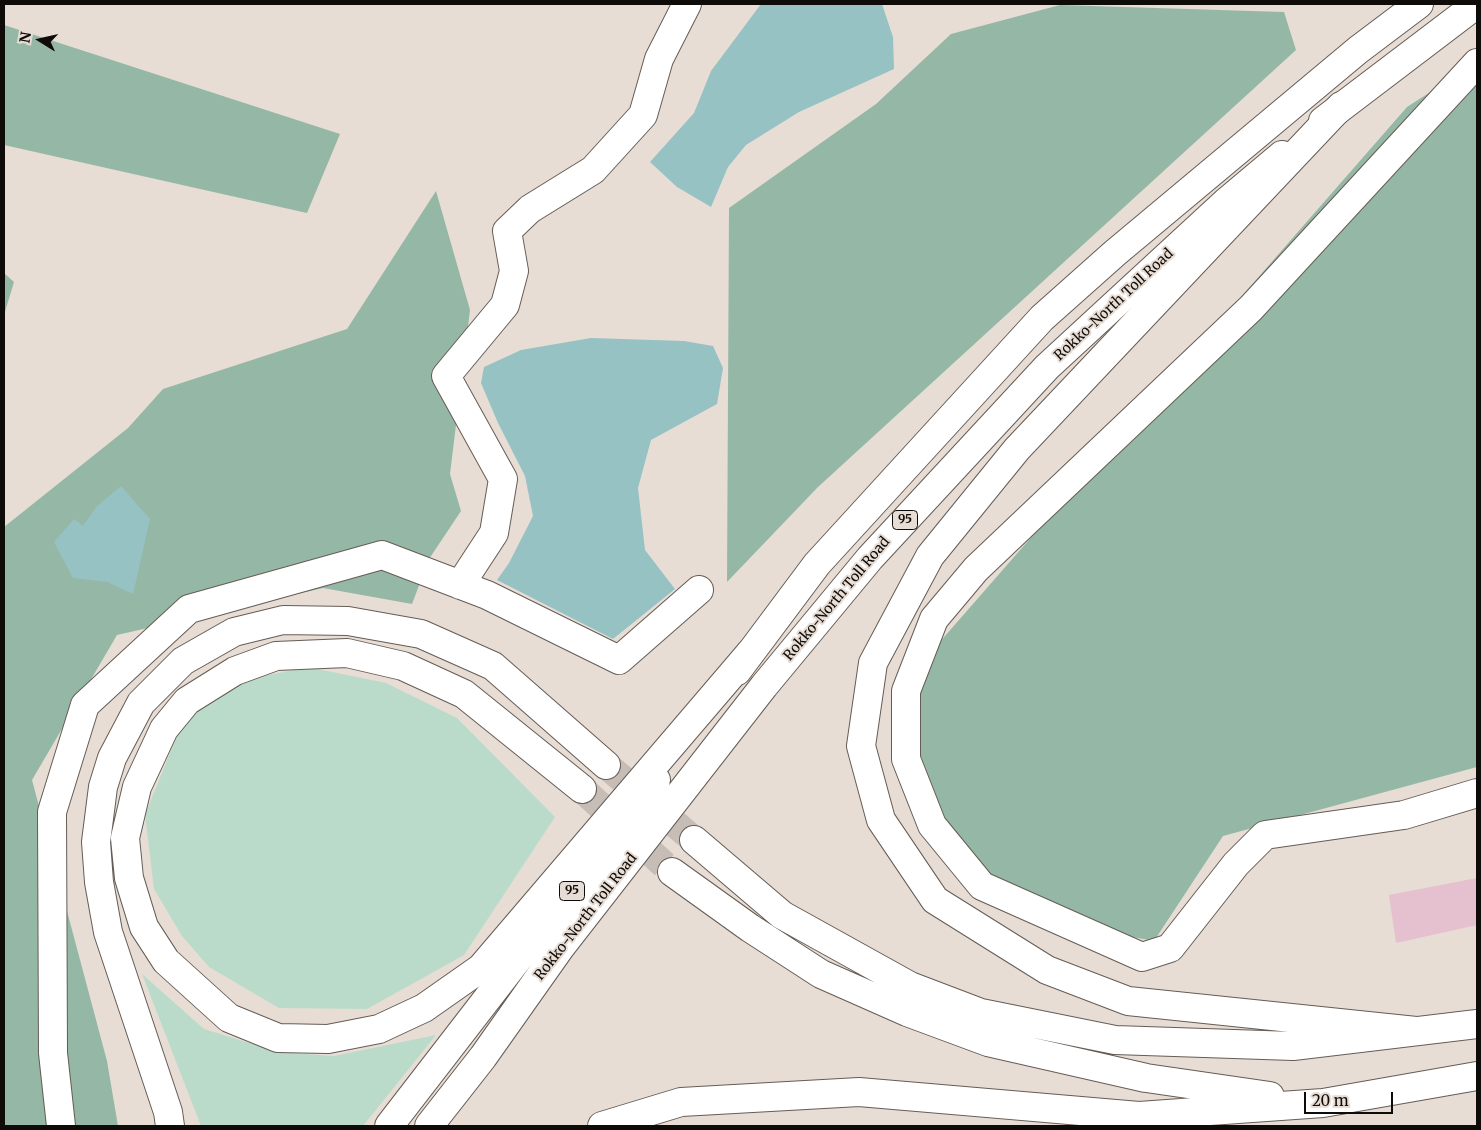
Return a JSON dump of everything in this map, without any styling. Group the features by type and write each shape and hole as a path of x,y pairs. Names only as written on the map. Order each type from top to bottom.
{"main road":[{"path":"460,585 494,533 503,479 446,376 505,305 514,271 507,231 530,209 593,170 643,115 659,59 687,4"},
{"name":"Rokko-North Toll Road","path":"389,1126 542,932 817,564 1042,318 1115,253 1358,50 1419,4"},
{"name":"Rokko-North Toll Road","path":"429,1126 483,1057 560,948 764,686 870,558 1047,367 1226,202 1341,106 1477,4"},
{"path":"1477,63 1251,308 976,569 934,619 906,691 906,759 932,825 982,886 1142,957 1170,948 1236,864 1265,835 1404,815 1477,793"},
{"path":"1341,106 1017,449 930,556 873,663 861,746 881,820 935,900 1047,970 1128,1002 1416,1031"},
{"path":"61,1126 53,1053 52,812 85,705 189,609 382,555 487,595 619,660 699,590"},
{"path":"170,1126 168,1112 108,932 99,882 96,842 103,787 112,758 141,703 183,661 234,632 283,620 348,621 421,634 493,666 606,765"},
{"path":"582,789 464,694 403,666 347,653 276,656 235,671 187,700 164,729 137,787 126,838 130,878 144,927 166,961 228,1018 278,1038 328,1039 379,1030 424,1008 481,968 750,652"},
{"path":"694,840 782,915 910,986 981,1014 1115,1040 1293,1046 1477,1024"},
{"path":"672,872 750,928 821,974 908,1012 988,1042 1146,1078 1323,1103"},
{"path":"602,1126 681,1102 858,1092 1139,1116 1323,1103 1477,1076"}],"green space":[{"path":"1060,5 1284,12 1296,50 818,487 727,582 729,208 876,104 951,34"},
{"path":"4,25 340,134 307,213 4,145"},
{"path":"1477,62 1477,767 1223,836 1154,941 1027,917 960,860 905,745 931,652 1407,107"},
{"path":"436,191 470,310 450,474 461,511 429,559 412,604 323,588 117,635 32,780 107,1061 118,1126 4,1126 4,527 128,428 163,389 347,329"},
{"path":"4,273 14,282 4,315"},
{"path":"308,667 386,683 457,718 555,817 464,955 367,1009 279,1008 209,967 182,936 154,889 145,815 182,723 239,681"},
{"path":"142,974 204,1029 278,1052 334,1056 436,1035 363,1126 201,1126"}],"water":[{"path":"761,4 882,4 893,37 894,69 799,112 746,145 728,167 711,207 677,187 650,162 694,113 711,71"},
{"path":"591,338 684,341 713,346 723,368 717,404 651,440 638,488 645,550 675,589 613,639 497,580 509,563 533,516 525,476 498,423 481,383 484,367 521,350"},
{"path":"121,486 150,519 133,594 107,582 73,578 54,542 74,519 83,526 97,506"}],"building":[{"path":"1477,878 1477,925 1396,943 1389,895"}],"tunnel":[{"path":"606,765 694,840"},
{"path":"582,789 672,872"}]}
